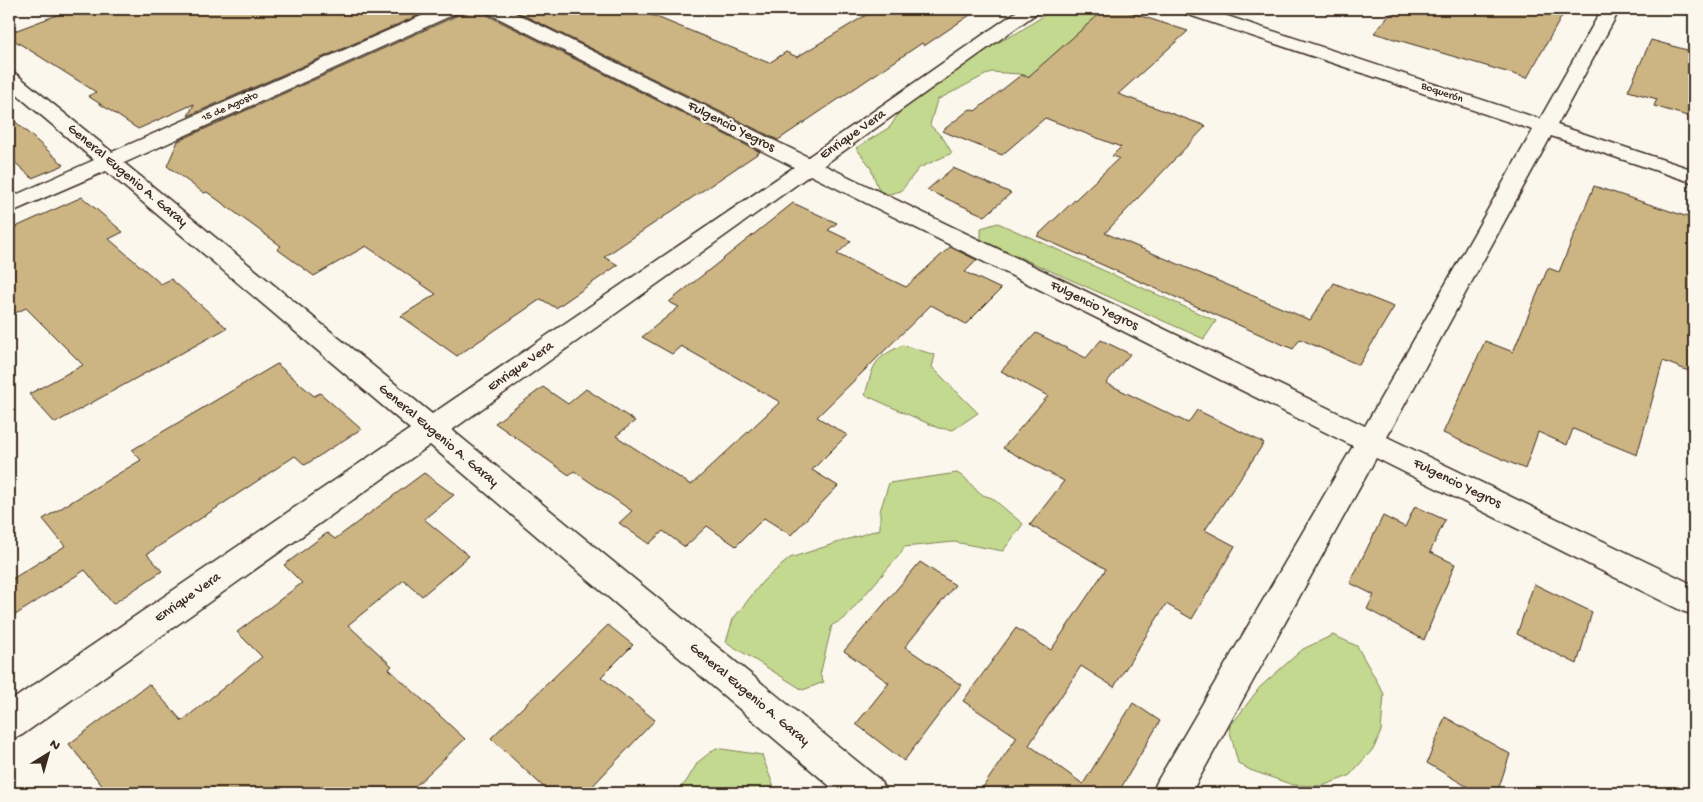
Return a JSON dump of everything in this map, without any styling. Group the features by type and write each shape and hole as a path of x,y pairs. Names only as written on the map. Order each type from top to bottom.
{"street":[{"name":"15 de Agosto","path":"9,206 451,9"},
{"name":"Fulgencio Yegros","path":"494,9 1694,601"},
{"name":"Enrique Vera","path":"9,723 809,166 1031,9"},
{"name":"Boquerón","path":"1189,9 1694,177"},
{"path":"1171,793 1370,442 1611,9"},
{"name":"General Eugenio A. Garay","path":"9,78 110,160 430,430 867,793"}],"green space":[{"path":"1054,9 1120,9 1094,34 1063,83 1019,74 991,72 937,100 930,125 943,138 952,153 919,168 901,191 881,196 870,166 856,148 890,127 907,100 975,54 1017,33"},
{"path":"998,223 1216,321 1204,339 981,240 981,228"},
{"path":"903,345 935,355 932,367 978,413 953,430 938,428 865,395 870,376 876,364 885,354"},
{"path":"957,473 965,478 980,494 992,498 1023,524 1003,551 954,542 904,547 902,552 844,619 832,625 820,675 824,682 803,690 726,642 733,619 763,581 790,558 880,529 880,511 889,483"},
{"path":"1333,635 1357,646 1384,694 1381,731 1374,748 1349,776 1322,786 1293,785 1250,770 1238,763 1229,728 1260,687 1303,649"},
{"path":"716,748 762,755 776,793 674,793 686,782 698,762"}],"building":[{"path":"73,9 433,9 188,116 194,104 138,129 88,96 96,92 9,37 9,33"},
{"path":"462,9 483,9 487,15 760,152 604,257 618,265 556,308 541,299 457,356 401,316 436,294 366,246 314,276 277,249 281,246 207,192 204,193 167,166 178,141 458,15"},
{"path":"511,9 637,9 769,63 786,52 797,57 876,9 979,9 924,46 922,43 778,140"},
{"path":"1105,9 1119,9 1188,31 1118,94 1206,126 1105,233 1310,320 1334,283 1394,307 1359,365 1300,339 1293,349 1037,236 1119,158 1112,156 1121,147 1045,118 1002,155 942,131 970,109 975,111 1021,75 1028,77"},
{"path":"1395,9 1566,9 1527,78 1374,33"},
{"path":"1651,40 1694,52 1694,118 1654,106 1657,99 1628,91"},
{"path":"9,116 64,165 32,178 9,157"},
{"path":"953,168 1011,193 985,216 927,190"},
{"path":"1594,186 1694,219 1694,373 1663,361 1637,455 1573,429 1567,445 1538,432 1525,469 1443,433 1485,341 1513,352 1548,268 1559,272"},
{"path":"82,197 123,232 109,239 161,284 171,279 227,328 55,423 29,394 83,365 26,308 9,316 9,230"},
{"path":"793,203 837,223 828,230 851,241 837,254 906,287 950,247 977,260 965,272 1001,289 966,324 931,305 817,417 847,435 812,470 838,486 791,535 764,518 736,546 707,526 685,547 663,531 649,544 619,523 632,511 574,471 569,475 495,423 543,387 568,404 586,389 635,421 616,436 691,485 780,402 681,346 672,354 642,337 679,307 669,302"},
{"path":"1036,333 1086,358 1101,340 1130,354 1106,383 1188,423 1197,410 1264,443 1205,530 1235,546 1192,619 1166,604 1114,687 1081,666 1029,745 1083,784 1133,703 1160,721 1118,793 979,793 1017,737 963,701 1016,628 1051,650 1106,569 1030,525 1064,481 1003,448 1048,396 1001,371"},
{"path":"277,364 314,396 320,393 361,429 305,465 295,456 147,554 162,571 113,604 85,570 9,619 9,581 65,546 43,519 141,460 132,450"},
{"path":"424,473 454,495 424,519 469,556 422,596 404,580 348,625 392,666 389,669 465,739 408,793 108,793 69,744 149,684 182,721 262,657 237,632 302,583 284,565 327,533 335,539"},
{"path":"1415,506 1445,520 1430,552 1455,564 1424,640 1367,609 1374,595 1350,583 1383,516 1405,527"},
{"path":"920,562 955,585 905,647 961,685 904,761 856,724 889,683 844,651"},
{"path":"1534,584 1592,612 1577,664 1517,634"},
{"path":"608,625 633,645 601,677 655,720 586,793 550,793 491,738"},
{"path":"1445,717 1510,754 1497,793 1478,793 1427,763"}]}
